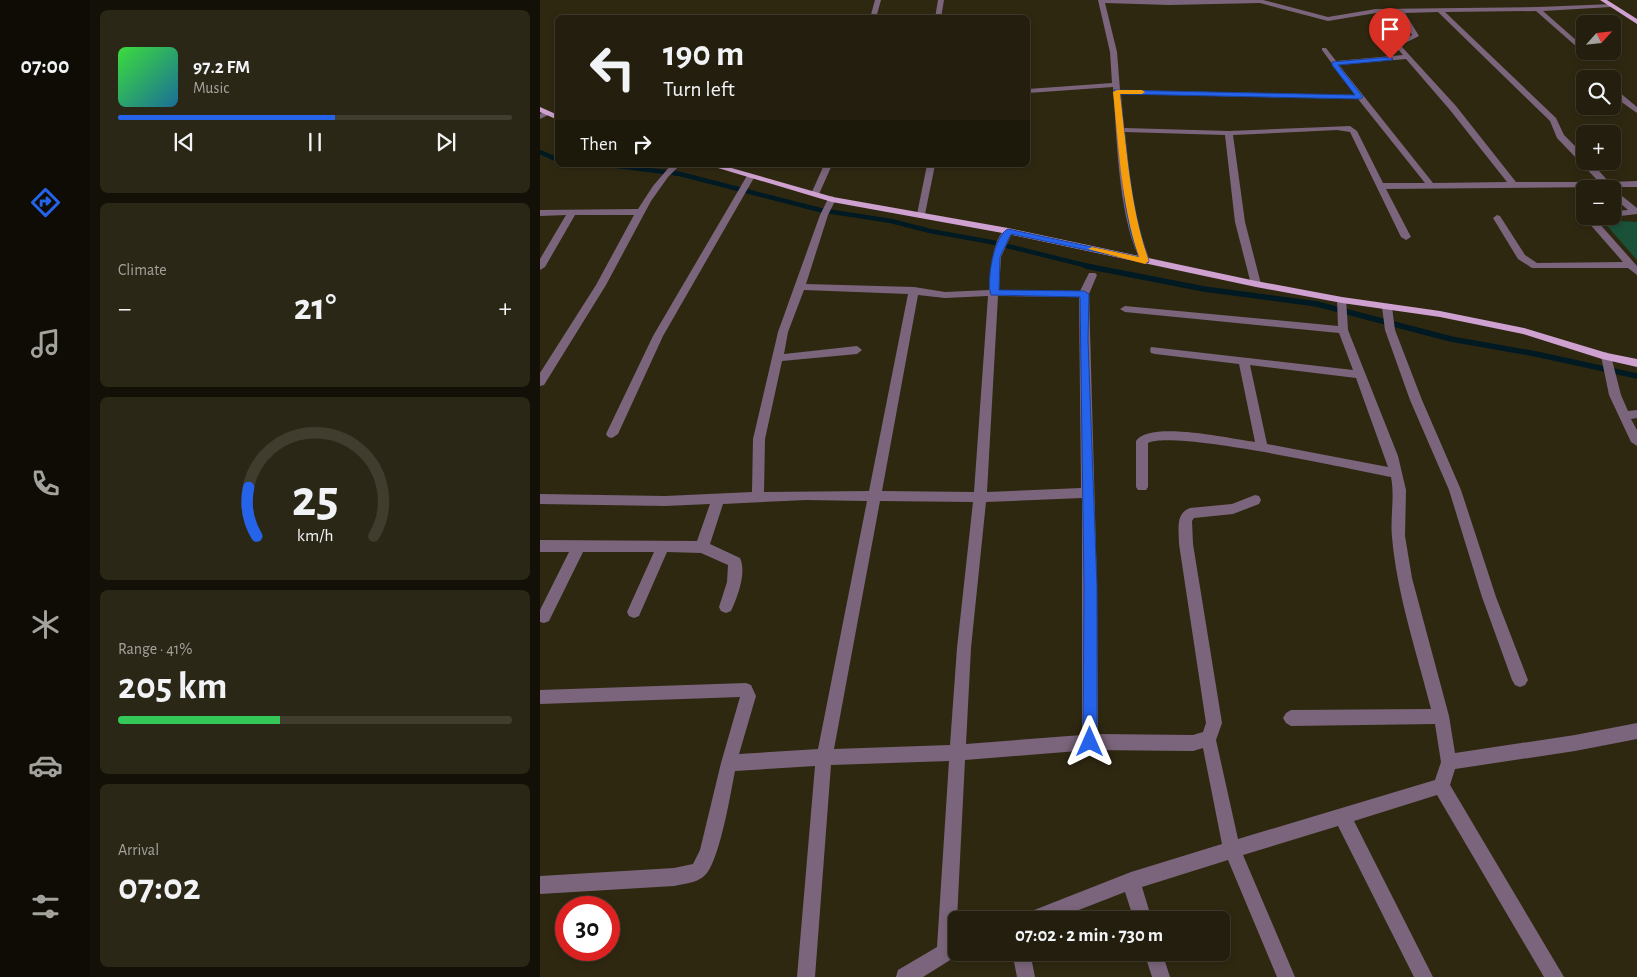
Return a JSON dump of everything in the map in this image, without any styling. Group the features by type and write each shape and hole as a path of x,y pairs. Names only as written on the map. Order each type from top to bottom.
{"main road":[{"path":"1603,0 1637,22"},
{"path":"540,109 555,116"},
{"path":"716,167 746,184 815,194 831,201 921,214 1007,234 1256,284 1342,308 1422,311 1524,331 1607,361 1637,363"}],"street":[{"path":"874,15 878,0"},
{"path":"938,15 941,0"},
{"path":"1145,261 1135,233 1128,203 1116,88 1116,71 1112,43 1102,1 1169,3 1260,1 1328,19 1376,11 1538,9 1611,5"},
{"path":"1538,9 1576,44"},
{"path":"1401,11 1416,36 1398,45 1454,108 1513,184"},
{"path":"1440,11 1552,120 1560,136 1576,152"},
{"path":"1324,49 1432,187"},
{"path":"1334,63 1408,57"},
{"path":"1030,91 1116,88 1360,97"},
{"path":"1621,98 1637,111"},
{"path":"540,117 548,113"},
{"path":"1121,130 1229,134 1337,128 1350,129 1353,131 1370,168 1382,186 1406,237"},
{"path":"1229,134 1240,222 1256,284"},
{"path":"540,382 610,271 641,212 665,174 674,167"},
{"path":"815,194 827,167"},
{"path":"921,214 931,167"},
{"path":"1593,170 1603,180"},
{"path":"612,434 658,336 746,184"},
{"path":"1382,186 1432,187 1513,184 1576,187"},
{"path":"1621,186 1637,184"},
{"path":"1621,198 1636,212"},
{"path":"758,497 759,439 783,332 824,214 831,201"},
{"path":"540,267 572,212"},
{"path":"540,213 641,212"},
{"path":"1621,213 1636,212"},
{"path":"1497,218 1521,257 1535,266 1634,268"},
{"path":"1597,225 1634,268"},
{"path":"952,911 964,648 980,496 996,257 1007,234"},
{"path":"1090,742 1090,587 1084,294 1092,275"},
{"path":"800,287 914,290 925,294 945,295 994,293 1084,294"},
{"path":"806,977 824,757 914,290"},
{"path":"1342,308 1343,330 1392,456 1400,490 1398,536 1405,578 1441,716 1449,762 1441,786 1555,977"},
{"path":"1125,309 1343,330"},
{"path":"1388,311 1390,330 1416,400 1455,490 1489,597 1520,680"},
{"path":"777,358 857,350"},
{"path":"1155,350 1360,375"},
{"path":"1244,361 1262,448"},
{"path":"1607,361 1615,394 1637,442"},
{"path":"1624,416 1637,414"},
{"path":"1142,487 1142,442 1148,437 1172,435 1262,448 1396,473"},
{"path":"540,499 665,501 806,495 980,496 1088,493"},
{"path":"702,547 718,499"},
{"path":"1255,500 1233,509 1190,514 1185,520 1186,544 1214,723 1208,740 1212,750 1232,850 1286,977"},
{"path":"540,546 702,547 735,562 734,582 726,607"},
{"path":"544,616 579,546"},
{"path":"634,612 663,547"},
{"path":"540,697 746,690 748,696 729,763 708,853 699,870 689,875 540,885"},
{"path":"1291,718 1441,716"},
{"path":"1449,762 1575,743 1637,731"},
{"path":"729,763 824,757 958,753 1090,742 1193,743 1208,740"},
{"path":"1053,911 1131,881 1441,786"},
{"path":"1342,816 1424,977"},
{"path":"1131,881 1140,911"},
{"path":"905,977 948,952"},
{"path":"1023,961 1026,977"},
{"path":"1156,961 1161,977"}],"green space":[{"path":"1621,221 1637,222 1637,260 1606,225 1621,225"}],"waterway":[{"path":"540,152 555,159"},
{"path":"626,167 680,174 820,210 891,221 930,231 991,242 1092,267"},
{"path":"1086,266 1204,289 1317,304 1451,339 1536,354 1637,376"}],"slow traffic":[{"path":"1092,249 1145,261 1135,233 1128,203 1117,92 1142,92"}],"route":[{"path":"1090,742 1090,587 1084,294 994,293 996,257 1008,231 1145,261 1135,233 1128,203 1117,92 1246,93 1308,97 1360,97 1334,63 1390,59"}]}
